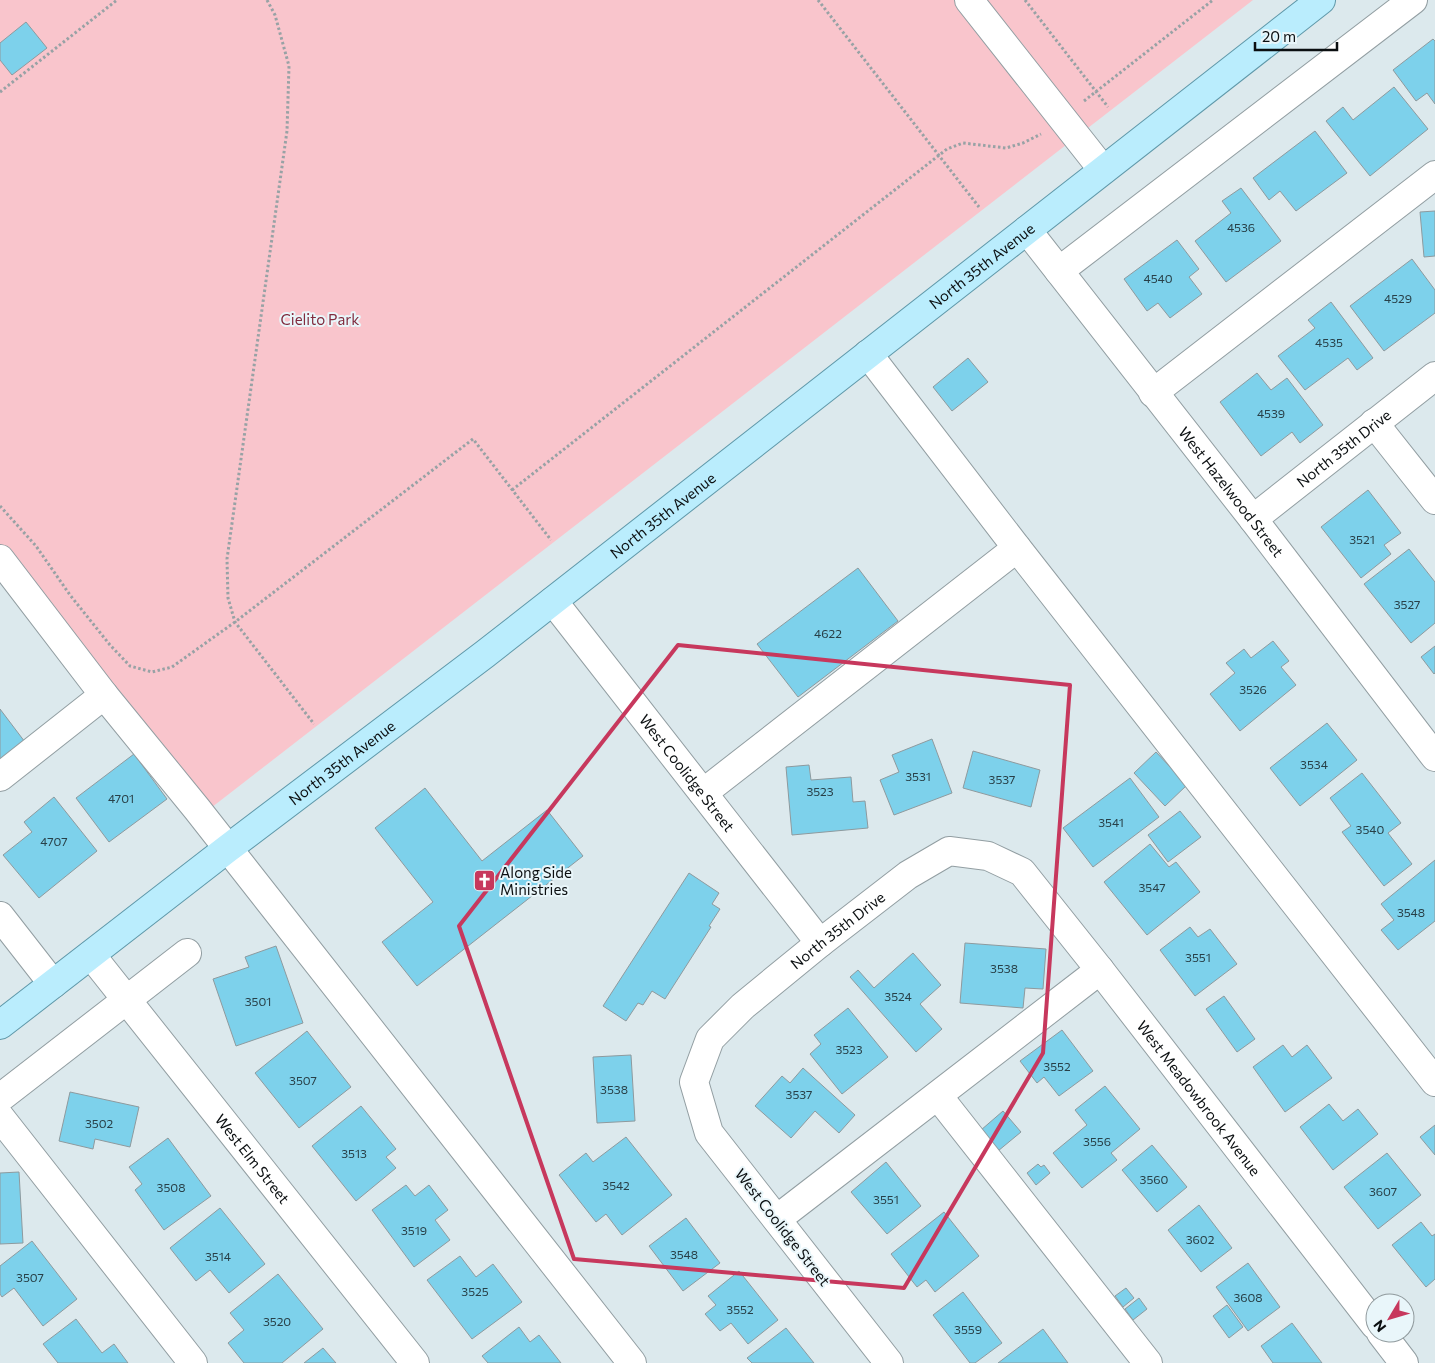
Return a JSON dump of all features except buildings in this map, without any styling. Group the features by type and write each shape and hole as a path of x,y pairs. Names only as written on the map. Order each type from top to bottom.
{"main road":[{"name":"North 35th Avenue","path":"0,1025 553,601 1321,0"}],"street":[{"path":"969,0 1103,170"},
{"path":"1059,271 1413,0"},
{"path":"1153,393 1435,175"},
{"name":"West Hazelwood Street","path":"1027,230 1253,519 1435,757"},
{"path":"868,354 1017,548 1435,1082"},
{"name":"North 35th Drive","path":"1253,519 1435,376"},
{"path":"1374,423 1435,500"},
{"path":"704,793 1017,548"},
{"path":"0,559 104,695 197,809 632,1363"},
{"name":"West Coolidge Street","path":"553,601 820,943"},
{"path":"0,778 104,695"},
{"name":"North 35th Drive","path":"694,1082 710,1039 742,1006 908,875 949,851 988,856 1022,872"},
{"name":"West Meadowbrook Avenue","path":"1022,872 1365,1313"},
{"path":"0,916 53,984"},
{"path":"0,1098 187,953"},
{"name":"West Elm Street","path":"91,954 415,1363"},
{"path":"777,1219 1100,970"},
{"name":"West Coolidge Street","path":"694,1082 709,1133 889,1363"},
{"path":"938,1096 1148,1363"},
{"path":"0,1117 193,1363"},
{"path":"1389,1343 1404,1363"}],"path":[{"path":"0,92 117,0"},
{"path":"267,0 275,15 289,66 287,131 227,558 228,598 235,622 314,724"},
{"path":"818,0 979,207"},
{"path":"1025,0 1108,107"},
{"path":"512,490 947,149 963,143 1006,148 1023,143 1043,133 1214,0"},
{"path":"0,506 36,546 92,625 130,666 152,672 172,667 235,622 472,439 551,540"}],"highlighted area":[{"path":"678,645 1070,685 1043,1053 904,1288 574,1259 459,926"}],"green space":[{"name":"Cielito Park","path":"0,0 1253,0 207,811 0,547"}],"place":[{"name":"Along Side Ministries","path":"484,881"}]}
